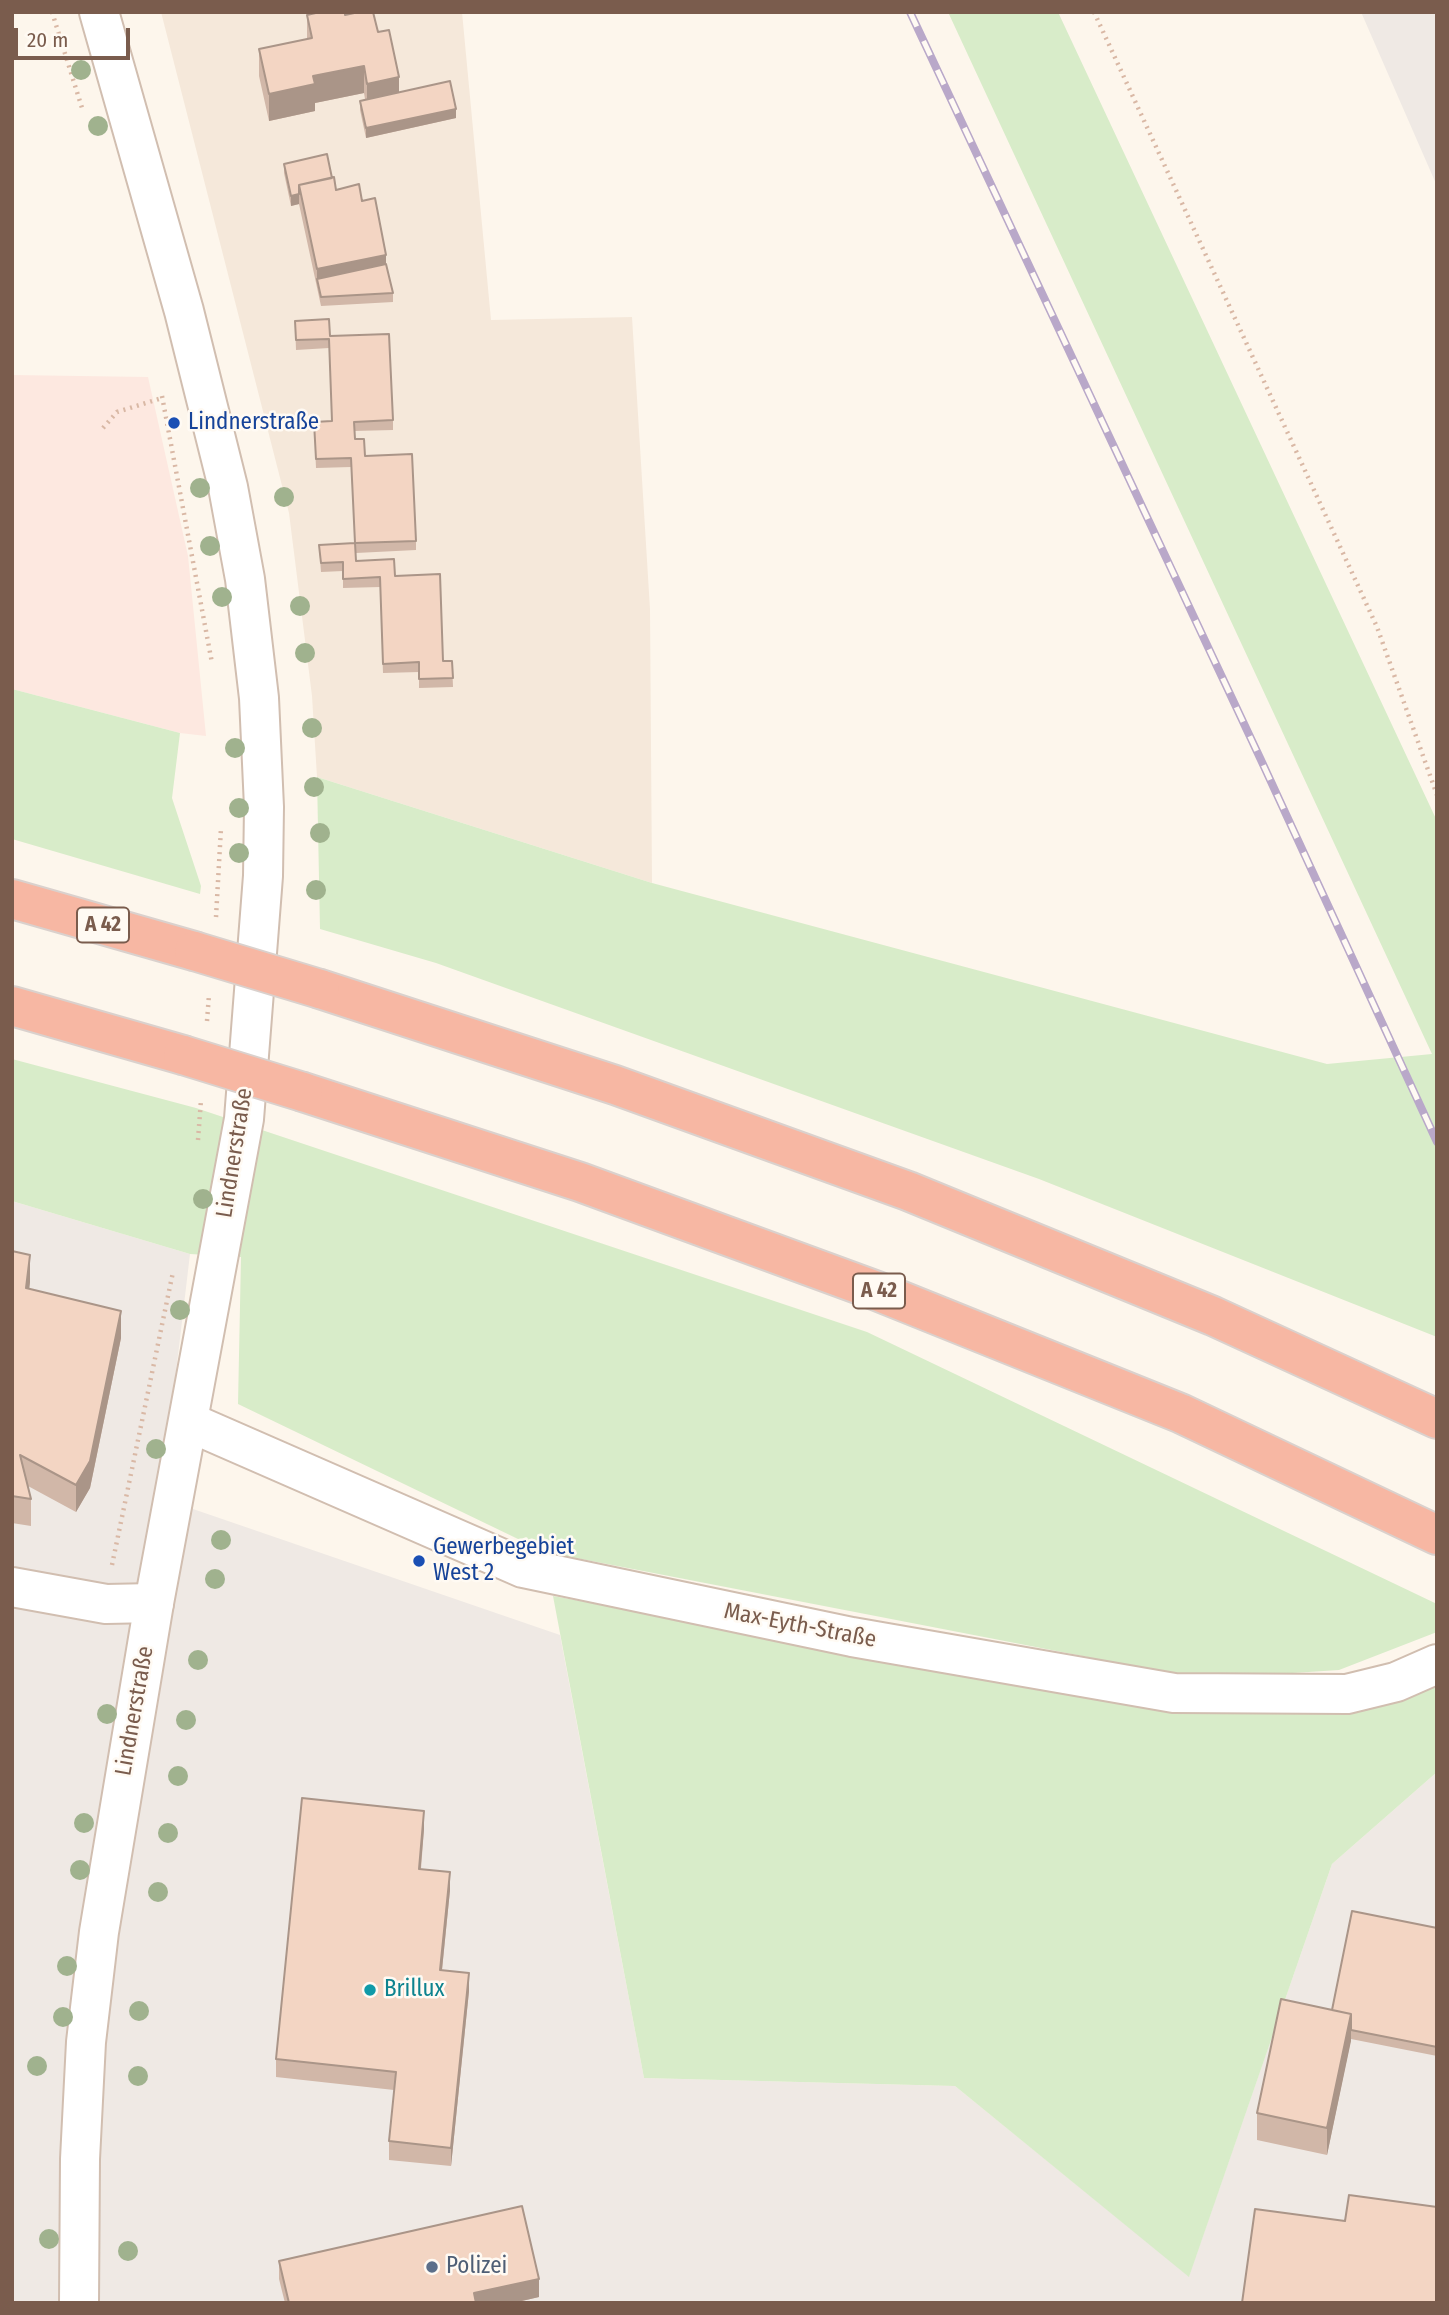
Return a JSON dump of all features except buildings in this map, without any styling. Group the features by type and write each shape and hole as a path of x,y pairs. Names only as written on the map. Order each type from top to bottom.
{"highway":[{"name":"A 42","path":"12,899 204,938 320,989 615,1086 908,1191 1213,1316 1437,1419"},
{"name":"A 42","path":"12,1006 197,1058 580,1182 877,1291 1180,1413 1437,1535"}],"street":[{"name":"Lindnerstraße","path":"79,2303 80,2159 86,2042 99,1932 154,1603 244,1119 263,876 259,698 245,579 228,487 184,311 99,12"},
{"name":"Max-Eyth-Straße","path":"189,1422 523,1568 852,1637 1174,1693 1347,1694 1396,1682 1437,1664"},
{"path":"12,1587 106,1604 154,1603"}],"path":[{"path":"52,12 85,116"},
{"path":"1094,12 1377,627 1437,795"},
{"path":"160,385 213,665"},
{"path":"103,428 117,412 162,398"},
{"path":"204,938 222,817"},
{"path":"197,1153 197,1058 209,993"},
{"path":"106,1604 119,1519 175,1262"}],"shaded area":[{"path":"161,12 462,12 491,320 632,317 650,609 652,883 317,777 312,696 289,513"},
{"path":"1361,12 1437,12 1437,186"},
{"path":"12,375 148,377 188,556 206,736 180,733 12,689"},
{"path":"12,1201 190,1254 161,1498 560,1635 644,2078 955,2086 1189,2276 1332,1864 1437,1772 1437,2303 12,2303"}],"green space":[{"path":"948,12 1058,12 1437,821 1437,1337 1039,1179 436,963 320,929 317,777 652,883 1327,1064 1432,1054"},
{"path":"12,689 180,733 172,798 201,886 200,894 12,839"},
{"path":"12,1059 196,1108 867,1332 1437,1604 1437,1632 1339,1670 1201,1679 545,1552 238,1404 241,1257 190,1254 12,1201"},
{"path":"553,1596 1180,1709 1437,1682 1437,1772 1332,1864 1189,2277 955,2086 644,2078"}],"railway":[{"path":"910,12 1437,1142"}],"place":[{"name":"Lindnerstraße","path":"174,423"},
{"name":"Gewerbegebiet West 2","path":"419,1561"},
{"name":"Brillux","path":"370,1990"},
{"name":"Polizei","path":"432,2267"}]}
